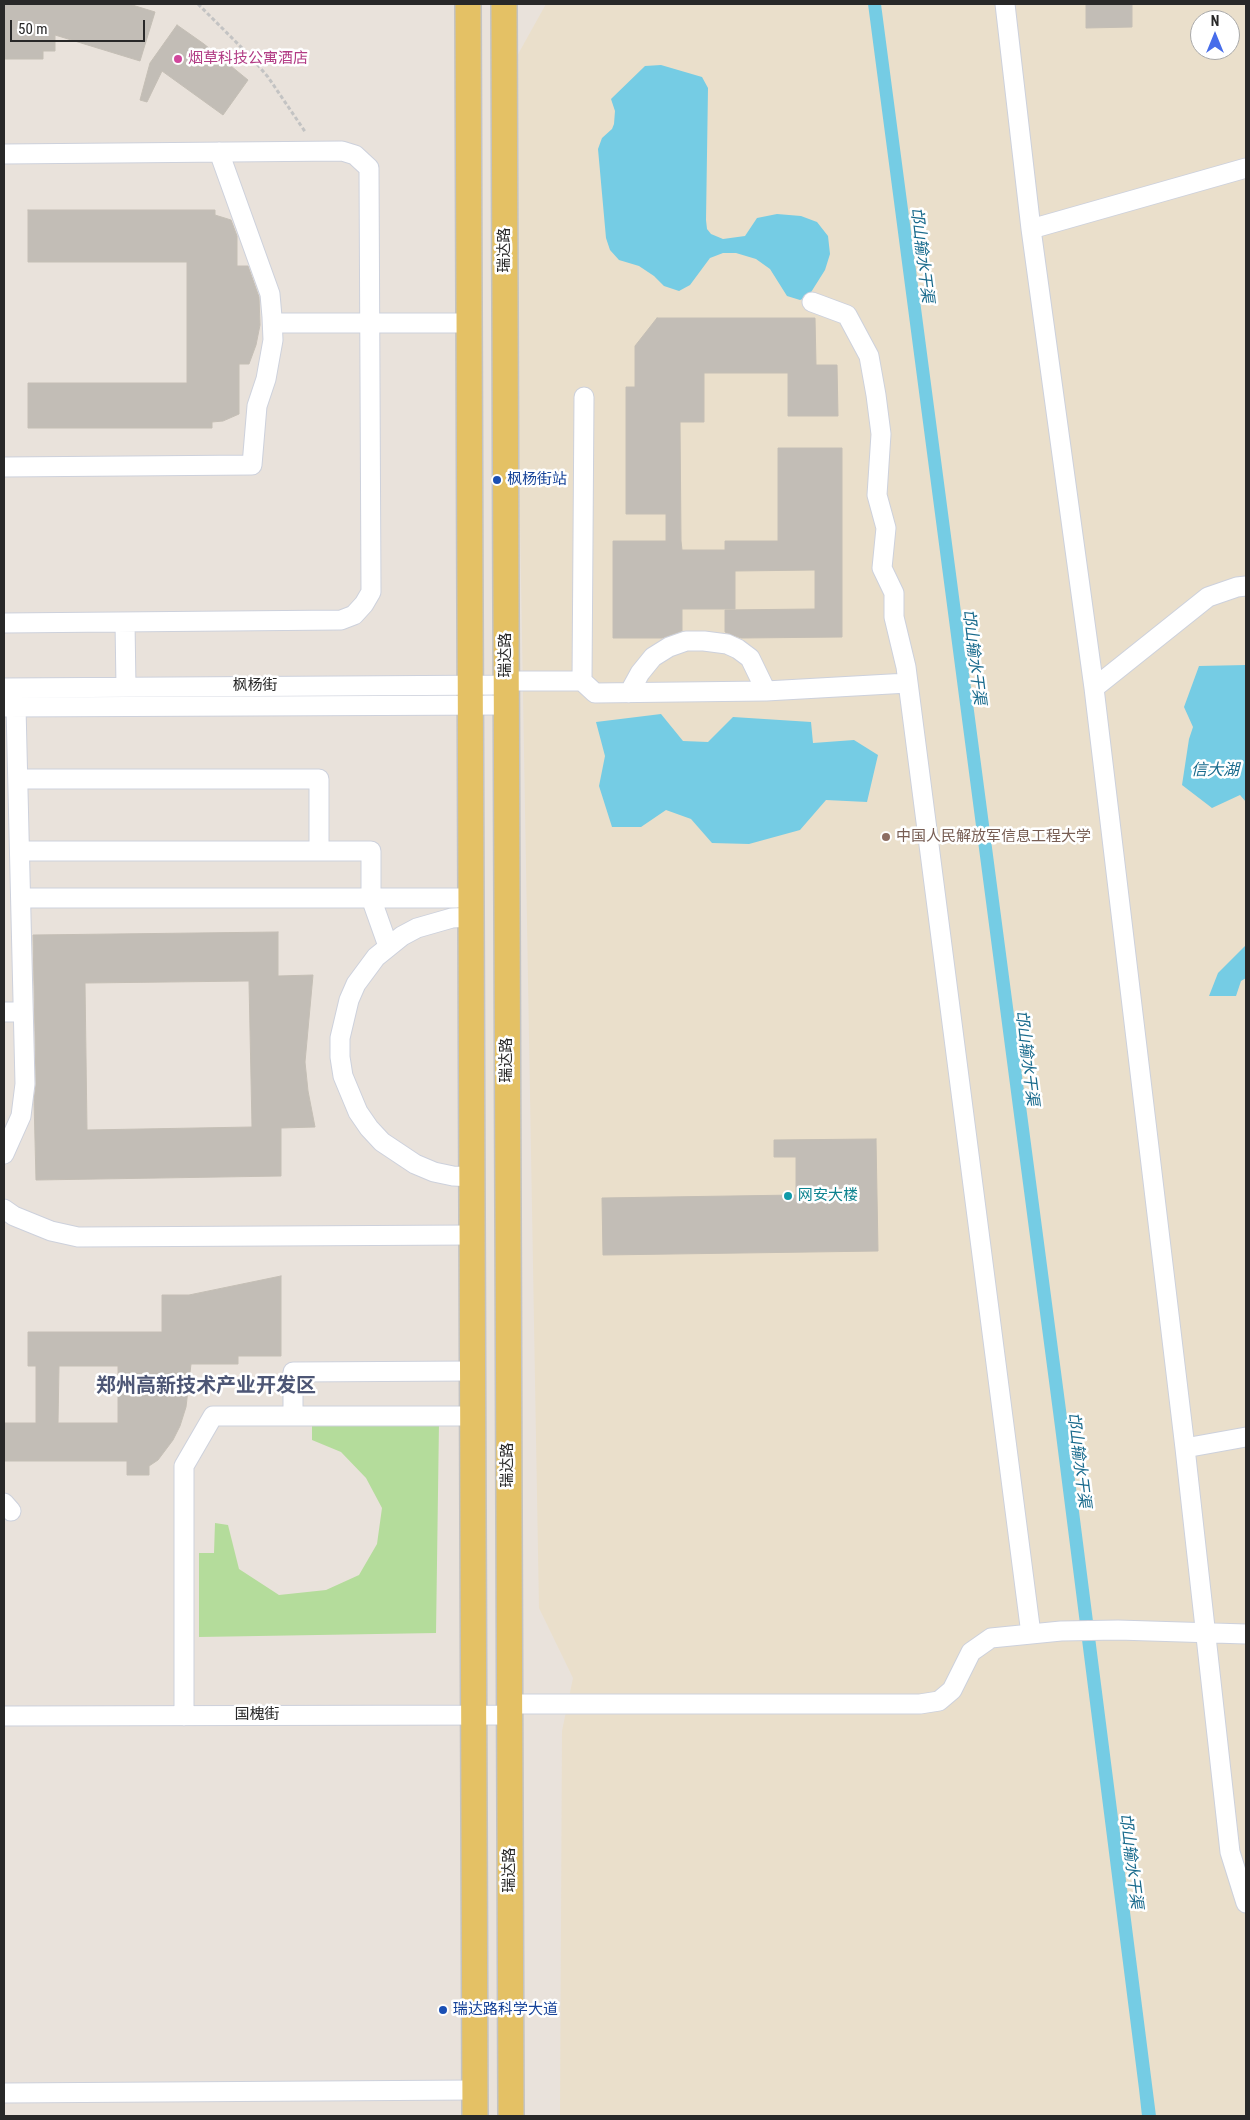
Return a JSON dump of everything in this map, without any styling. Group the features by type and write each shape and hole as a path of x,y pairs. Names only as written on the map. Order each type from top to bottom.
{"main road":[{"path":"468,4 475,2116"},
{"name":"瑞达路","path":"504,4 511,2116"}],"street":[{"path":"1005,4 1031,229 1094,688 1207,1633 1230,1852 1246,1904"},
{"path":"4,154 342,151 355,155 369,168 371,592 364,604 354,615 341,620 4,623"},
{"path":"4,467 252,464 255,419 273,340 270,294 219,152"},
{"path":"1031,229 1246,168"},
{"path":"812,302 848,315 869,356 881,434 877,495 886,528 882,568 894,593 894,617 908,683 1031,1634"},
{"path":"273,323 469,323"},
{"path":"584,397 582,681 595,693 766,690 908,683"},
{"path":"1094,688 1208,597 1237,586 1246,586"},
{"path":"125,622 126,687"},
{"path":"629,693 640,673 653,658 669,647 686,641 726,644 738,649 750,658 766,690"},
{"name":"枫杨街","path":"10,707 470,695 582,681"},
{"name":"枫杨街","path":"4,688 126,687 470,695"},
{"path":"4,1154 21,1116 25,1084 20,851 10,707"},
{"path":"13,768 319,780 319,851"},
{"path":"20,851 371,851 371,898 388,946"},
{"path":"21,898 371,898 471,910"},
{"path":"471,910 433,922 402,936 376,957 356,984 343,1018 340,1057 349,1095 369,1128 397,1154 434,1172 472,1177"},
{"path":"4,1012 23,1012"},
{"path":"4,1209 51,1232 78,1237 472,1235"},
{"path":"293,1416 293,1372 472,1372"},
{"path":"184,1716 184,1466 213,1416 472,1416"},
{"path":"1185,1448 1246,1437"},
{"name":"国槐街","path":"4,1716 473,1715 509,1709 920,1704 939,1701 952,1690 971,1652 992,1638 1061,1631 1118,1630 1246,1634"},
{"path":"4,2093 474,2090"}],"path":[{"path":"198,4 250,55 272,83 308,136 314,152"}],"shaded area":[{"name":"中国人民解放军信息工程大学","path":"546,4 1246,4 1246,2116 560,2116 562,1731 573,1678 539,1608 512,65"}],"green space":[{"path":"439,1422 436,1633 199,1637 199,1553 214,1553 215,1523 228,1525 239,1569 279,1595 326,1590 359,1575 377,1544 382,1508 366,1478 341,1452 312,1440 312,1423"}],"water":[{"path":"868,4 881,4 1068,1425 1156,2116 1142,2116 1055,1427"},
{"path":"661,65 702,77 708,88 706,220 707,229 711,234 723,239 745,236 757,218 777,214 801,216 817,222 828,236 830,254 825,270 808,297 800,300 787,296 770,269 756,259 736,253 723,253 710,258 690,285 679,291 664,286 654,276 639,266 619,260 610,250 606,238 598,149 602,138 612,129 614,124 615,111 611,99 645,66"},
{"name":"信大湖","path":"1246,665 1246,802 1240,795 1212,808 1182,785 1189,739 1193,727 1184,707 1199,666"},
{"path":"661,714 683,741 708,742 733,717 811,722 813,743 854,740 878,755 867,802 826,800 800,830 749,844 712,843 691,819 666,810 641,827 612,827 599,786 605,756 596,722"},
{"path":"1246,945 1246,978 1241,981 1236,996 1209,996 1218,973"}],"building":[{"path":"4,4 129,4 155,12 140,61 55,35 55,51 43,51 43,59 4,59"},
{"path":"1086,4 1132,4 1132,27 1086,28"},
{"path":"177,25 204,44 248,80 223,115 162,71 147,102 140,100 150,63"},
{"path":"28,210 215,210 215,215 231,220 237,236 237,266 248,266 259,297 260,325 256,345 249,364 239,364 239,414 223,421 212,422 212,428 28,428 28,383 187,383 187,262 28,262"},
{"path":"657,318 815,318 816,365 837,365 838,416 788,416 788,373 704,373 704,422 680,422 681,541 682,550 725,550 725,541 778,541 778,448 842,448 842,637 741,638 725,632 725,610 815,609 815,570 735,571 735,609 682,609 682,631 662,638 613,638 613,541 666,541 666,514 626,514 626,387 635,387 635,346"},
{"path":"278,932 278,976 313,975 305,1062 315,1127 281,1128 281,1176 36,1180 33,935","holes":["249,981 252,1127 87,1130 85,983"]},
{"name":"网安大楼","path":"876,1139 878,1251 603,1255 602,1198 796,1195 796,1157 774,1157 774,1140"},
{"path":"281,1276 281,1356 238,1356 238,1364 191,1364 186,1407 180,1426 173,1440 158,1460 149,1466 149,1475 127,1475 127,1461 4,1461 4,1423 36,1423 36,1366 28,1366 28,1332 162,1332 162,1295 189,1295","holes":["59,1366 118,1366 118,1423 58,1423"]}],"place":[{"name":"烟草科技公寓酒店","path":"178,59"},
{"name":"枫杨街站","path":"497,480"},
{"name":"中国人民解放军信息工程大学","path":"886,837"},
{"name":"网安大楼","path":"788,1196"},
{"name":"瑞达路科学大道","path":"443,2010"}],"district":[{"name":"郑州高新技术产业开发区","path":"206,1387"}],"water label":[{"name":"邙山输水干渠","path":"921,255"},
{"name":"邙山输水干渠","path":"973,657"},
{"name":"邙山输水干渠","path":"1026,1058"},
{"name":"邙山输水干渠","path":"1078,1460"},
{"name":"邙山输水干渠","path":"1130,1861"}]}
